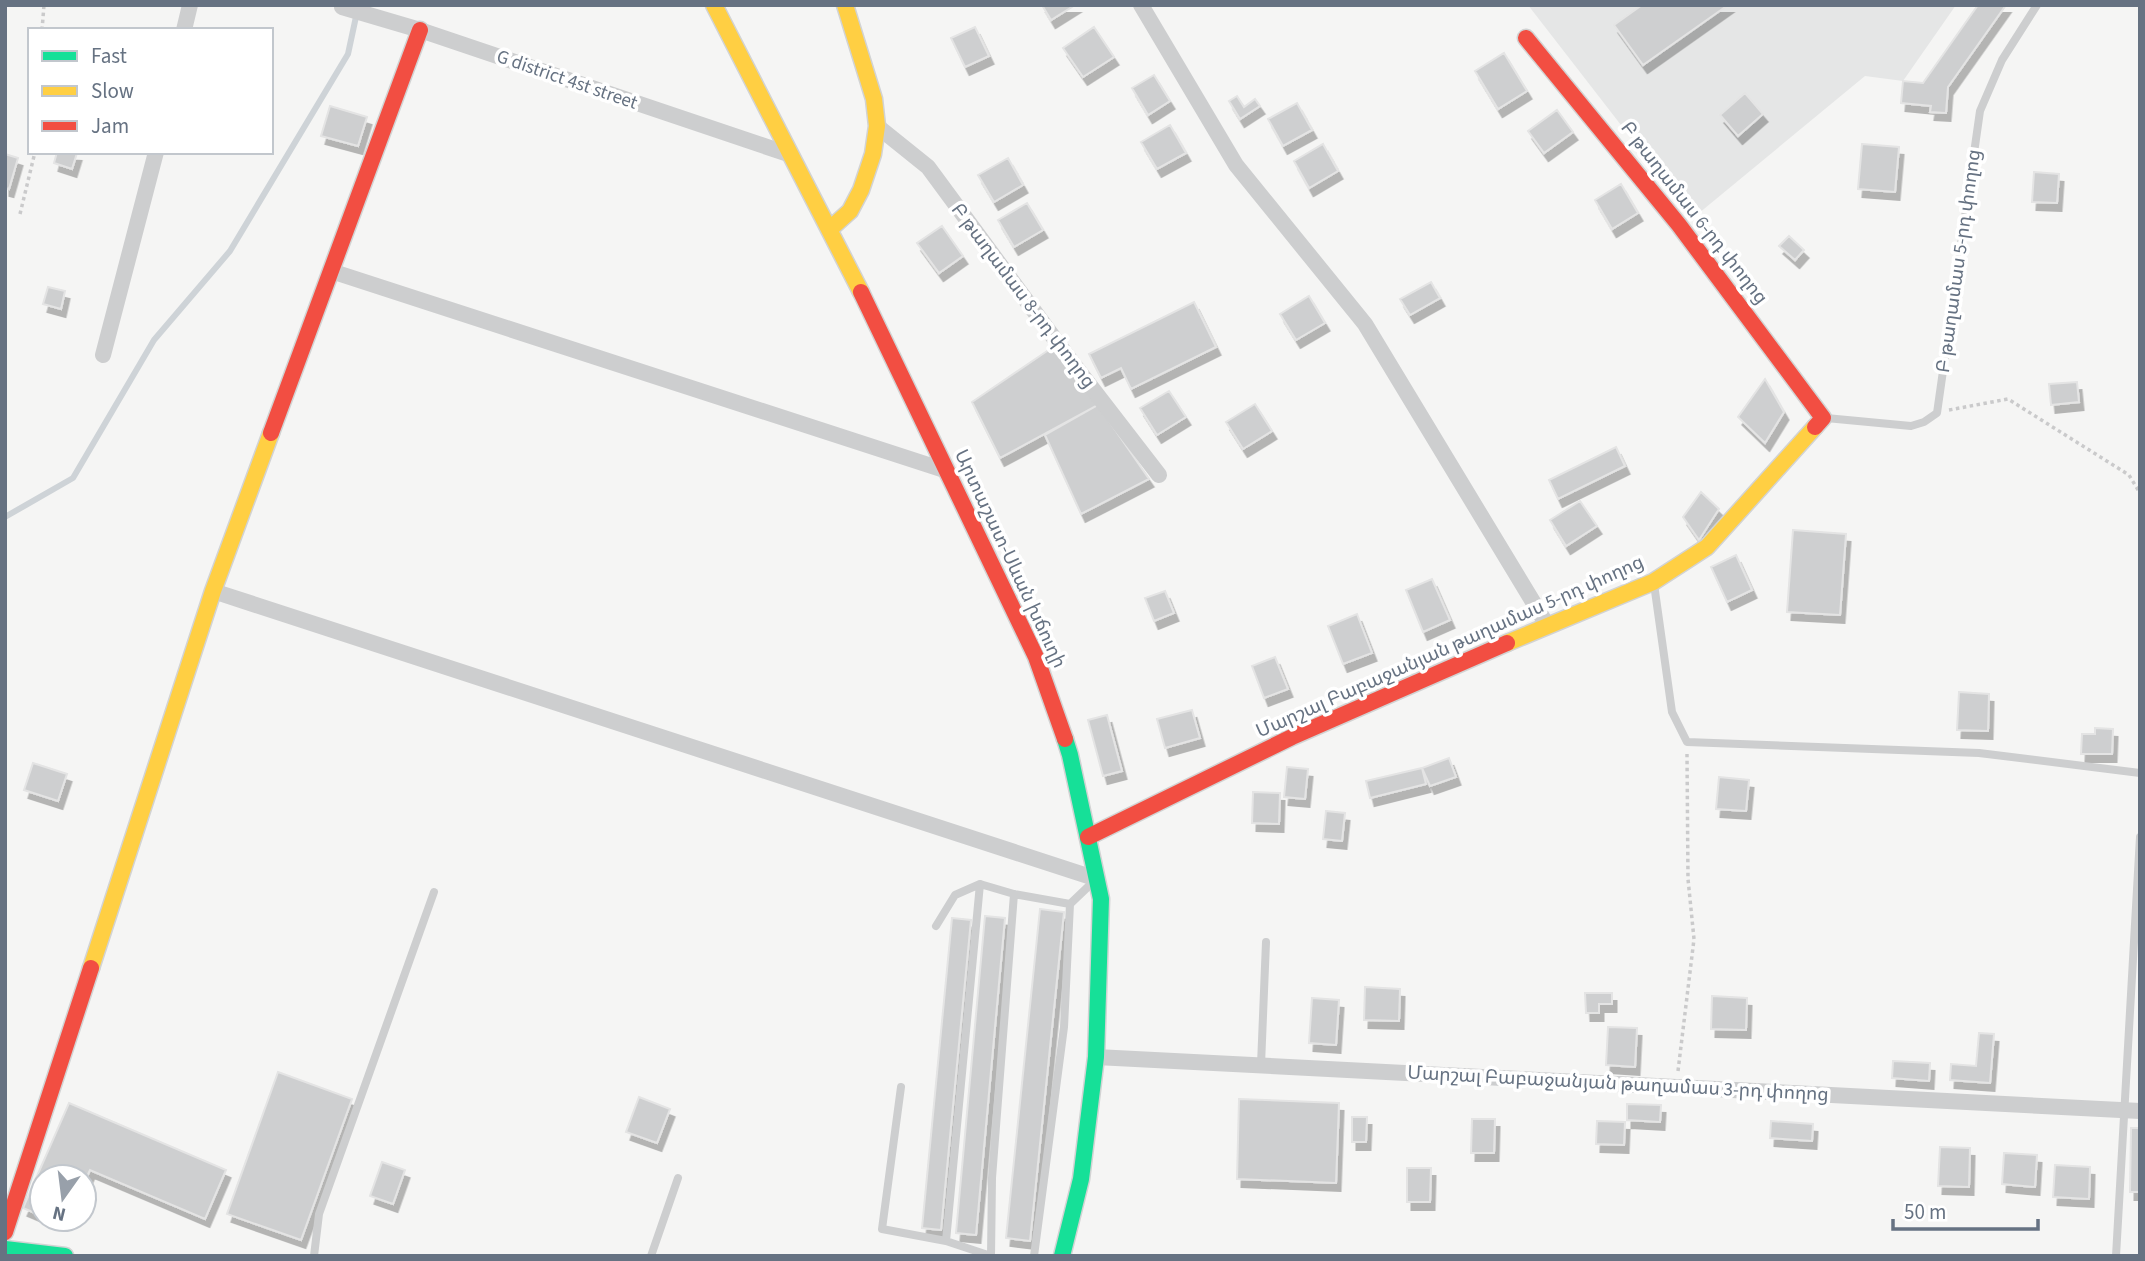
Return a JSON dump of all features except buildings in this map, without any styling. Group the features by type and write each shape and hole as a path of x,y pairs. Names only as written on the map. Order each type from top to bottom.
{"street":[{"path":"184,28 190,5"},
{"name":"Արտաշատ-Սևան խճուղի","path":"714,5 830,229 1036,657 1070,755 1101,899 1096,1056 1081,1179 1062,1256"},
{"path":"830,229 850,211 861,190 873,154 877,126 874,99 845,5"},
{"path":"1141,5 1236,164 1366,324 1547,625"},
{"name":"G district 4st street","path":"342,6 791,155"},
{"path":"5,1232 213,590 420,30"},
{"name":"Բ թաղամաս 6-րդ փողոց","path":"1526,38 1679,225 1823,418"},
{"name":"Բ թաղամաս 8-րդ փողոց","path":"877,126 928,167 1159,475"},
{"path":"103,355 155,154"},
{"path":"331,271 947,471"},
{"name":"Մարշալ Բաբաջանյան թաղամաս 5-րդ փողոց","path":"1088,837 1292,737 1547,625 1653,582 1707,547 1823,418"},
{"path":"213,590 1097,879"},
{"name":"Մարշալ Բաբաջանյան թաղամաս 3-րդ փողոց","path":"1096,1056 2132,1111"},
{"path":"5,1249 65,1256"}],"lane":[{"name":"Բ թաղամաս 5-րդ փողոց","path":"1937,413 1980,111 2002,60 2037,5"},
{"path":"1823,418 1911,426 1924,422 1937,413"},
{"path":"1653,582 1672,712 1687,742 1979,753 2140,773"},
{"path":"2116,1256 2132,1111 2140,837"},
{"path":"1034,1256 1064,1027 1070,904 1097,879"},
{"path":"936,926 955,895 980,884 1014,894 1070,904"},
{"path":"946,1241 980,884"},
{"path":"314,1256 319,1213 435,891"},
{"path":"901,1087 882,1229 946,1241 991,1256 992,1178 1014,894"},
{"path":"1261,1065 1266,942"},
{"path":"651,1256 678,1178"}],"path":[{"path":"42,28 44,5"},
{"path":"20,214 35,154"},
{"path":"1937,413 2008,399 2129,475 2140,493"},
{"path":"1676,1087 1694,939 1688,879 1687,742"}],"shaded area":[{"path":"1528,5 1956,5 1903,81 1865,76 1693,218"}],"waterway":[{"path":"5,517 73,478 154,340 230,251 348,54 357,12"}],"traffic: fast":[{"path":"1062,1256 1081,1179 1096,1057 1101,899 1065,739"},
{"path":"5,1249 65,1256"}],"traffic: slow":[{"path":"714,5 861,292"},
{"path":"830,229 850,211 861,190 873,154 877,126 874,99 845,5"},
{"path":"1507,643 1653,582 1707,547 1815,427"},
{"path":"91,968 213,591 271,433"}],"traffic: jam":[{"path":"271,433 420,30"},
{"path":"1526,38 1679,225 1823,418 1815,427"},
{"path":"861,292 1036,657 1065,739"},
{"path":"1088,837 1292,737 1507,643"},
{"path":"5,1232 91,968"}]}
